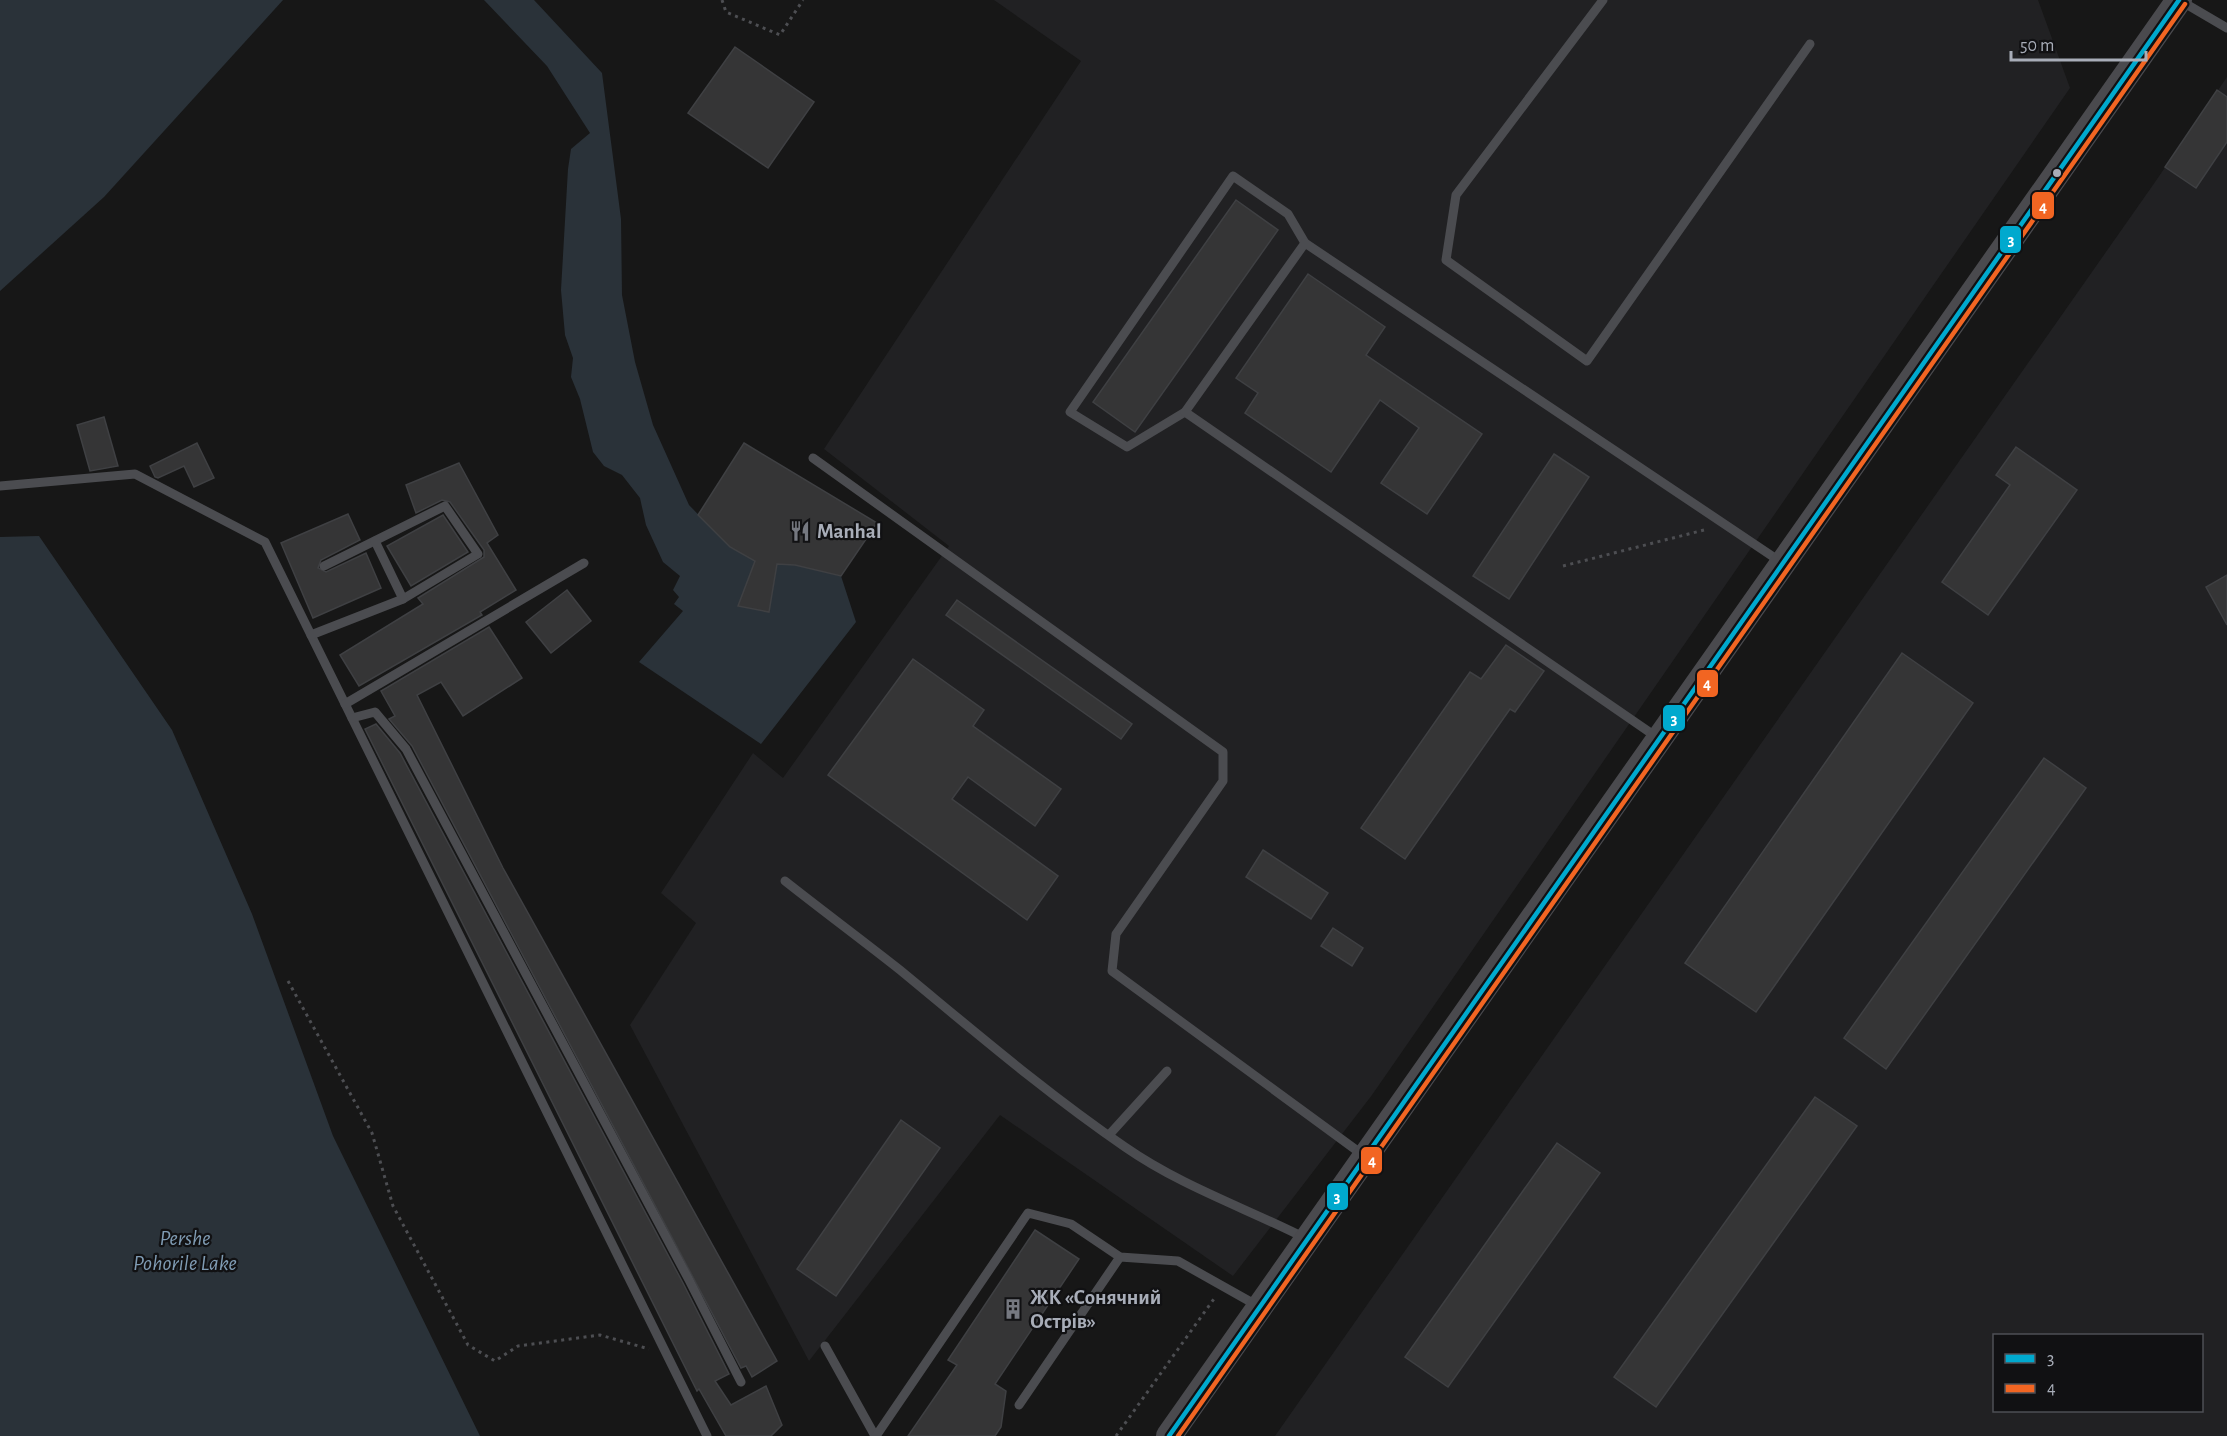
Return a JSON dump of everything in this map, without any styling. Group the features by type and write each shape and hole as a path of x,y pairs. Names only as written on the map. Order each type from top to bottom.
{"street":[{"path":"1169,1436 2179,0"}],"lane":[{"path":"1603,0 1456,195 1446,260 1587,361 1810,44"},
{"path":"2179,0 2227,28"},
{"path":"1305,243 1185,412 1127,447 1070,412 1233,176 1288,214 1305,243 1783,564"},
{"path":"1185,412 1660,739"},
{"path":"813,458 1223,752 1223,781 1116,934 1112,971 1366,1157"},
{"path":"0,486 135,474 266,542 707,1436"},
{"path":"311,635 404,600 478,554 445,506 324,566"},
{"path":"375,541 404,600"},
{"path":"345,704 585,563"},
{"path":"352,718 375,712 406,749 684,1270 741,1382"},
{"path":"785,881 899,970 1008,1062 1109,1135 1186,1185 1251,1211 1308,1239"},
{"path":"1109,1135 1167,1071"},
{"path":"825,1346 875,1436 1028,1213 1071,1224 1120,1257 1178,1261 1260,1307"},
{"path":"1019,1405 1120,1257"}],"path":[{"path":"722,0 726,12 780,35 803,0"},
{"path":"1563,566 1725,524"},
{"path":"288,981 372,1133 393,1206 468,1345 495,1361 518,1346 600,1335 665,1354"},
{"path":"1116,1436 1223,1286"}],"shaded area":[{"path":"994,0 2038,0 2070,88 1372,1095 1233,1276 1000,1115 809,1361 630,1025 696,923 661,893 753,753 783,778 949,546 824,449 1081,61"},
{"path":"2227,77 2227,1436 1275,1436 2153,185"}],"water":[{"path":"0,0 283,0 104,197 0,291"},
{"path":"484,0 534,0 602,73 621,219 622,295 635,362 653,425 689,505 730,547 755,561 738,606 769,612 777,564 795,565 841,576 856,622 761,744 639,662 683,611 674,604 679,597 673,590 680,576 663,562 646,525 640,498 622,475 604,466 593,452 580,399 571,377 573,358 565,335 561,290 568,169 571,149 590,133 547,66"},
{"name":"Pershe Pohorile Lake","path":"39,536 172,730 252,914 333,1136 480,1436 0,1436 0,537"}],"building":[{"path":"735,47 814,102 768,168 688,113"},
{"path":"2217,90 2227,97 2227,142 2196,188 2165,167"},
{"path":"1236,200 1278,230 1135,432 1093,402"},
{"path":"1308,274 1385,327 1366,355 1482,434 1427,514 1381,483 1419,428 1380,400 1331,472 1245,413 1258,393 1236,378"},
{"path":"104,417 118,466 90,471 77,425"},
{"path":"197,443 214,478 194,487 184,466 158,478 155,477 150,466"},
{"path":"744,443 877,523 841,576 795,565 777,564 769,612 738,606 755,561 730,547 698,515"},
{"path":"2016,447 2077,490 1988,615 1942,582 2010,485 1996,475"},
{"path":"1554,454 1589,477 1509,599 1473,576"},
{"path":"459,463 498,535 487,543 516,590 480,612 482,615 359,686 340,655 423,604 418,598 484,557 484,550 450,502 442,500 416,513 406,485"},
{"path":"348,514 360,540 321,560 318,568 326,572 366,553 381,588 313,618 281,543"},
{"path":"443,515 468,552 411,586 387,546"},
{"path":"2227,575 2227,625 2206,587"},
{"path":"567,590 591,621 551,653 526,622"},
{"path":"957,600 1132,724 1121,739 946,615"},
{"path":"489,627 522,678 463,716 441,682 417,695 503,868 777,1361 752,1377 746,1366 741,1368 412,746 389,719 395,716 381,691"},
{"path":"1506,645 1544,671 1515,712 1510,709 1405,859 1361,828 1470,672 1481,679"},
{"path":"1902,653 1973,703 1756,1012 1685,963"},
{"path":"913,659 984,710 973,726 1061,789 1035,826 968,777 952,799 1058,876 1027,920 828,775"},
{"path":"376,724 400,753 683,1283 729,1374 715,1381 731,1405 766,1386 782,1425 771,1436 726,1436 699,1389 697,1391 365,729"},
{"path":"2044,758 2086,788 1886,1069 1844,1038"},
{"path":"1263,850 1328,893 1311,919 1246,877"},
{"path":"1333,928 1363,948 1352,966 1321,946"},
{"path":"1815,1097 1857,1126 1656,1407 1614,1377"},
{"path":"901,1120 940,1148 836,1296 797,1269"},
{"path":"1557,1143 1600,1173 1448,1387 1405,1357"},
{"name":"ЖК «Сонячний Острів»","path":"1035,1230 1079,1259 995,1384 1006,1391 1001,1427 995,1436 908,1436 957,1365 948,1360"}],"transit line":[{"name":"3","path":"1169,1436 2179,0"},
{"name":"4","path":"1178,1436 2185,4"}],"place":[{"name":"Manhal","path":"800,531"},
{"name":"ЖК «Сонячний Острів»","path":"1013,1309"}]}
